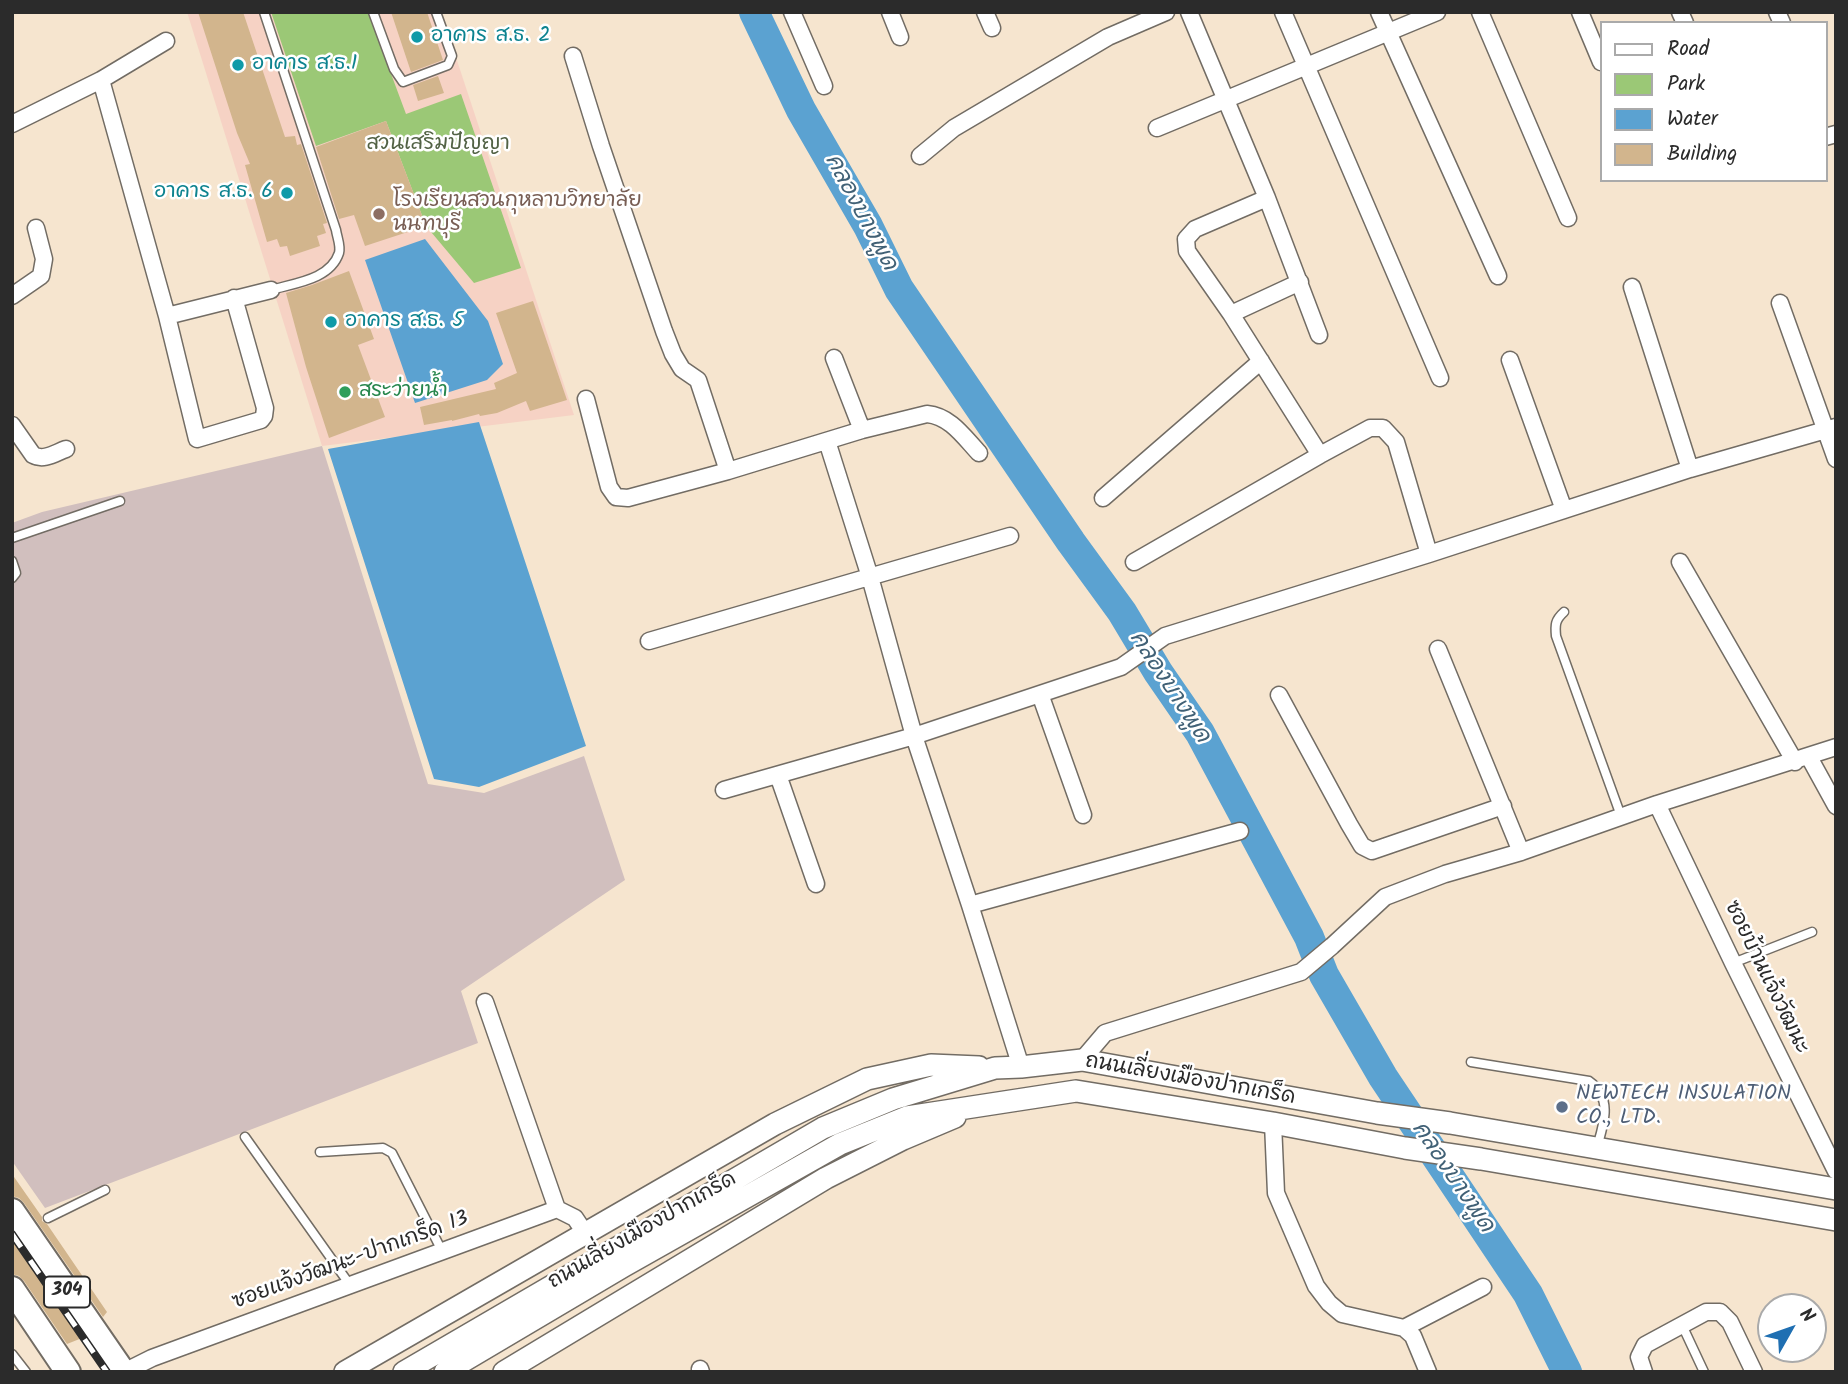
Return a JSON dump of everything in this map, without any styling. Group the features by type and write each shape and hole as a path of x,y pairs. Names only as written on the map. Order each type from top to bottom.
{"main road":[{"name":"ถนนเลี่ยงเมืองปากเกร็ด","path":"445,1372 823,1128 893,1100 995,1068 1082,1060 1377,1113 1836,1189"},
{"path":"347,1371 775,1124 867,1079 931,1065 995,1068"},
{"name":"ถนนเลี่ยงเมืองปากเกร็ด","path":"404,1372 840,1144 907,1117 1076,1091 1836,1220"},
{"path":"503,1372 826,1178 903,1139 984,1104"},
{"name":"304","path":"12,1211 123,1372"},
{"name":"304","path":"12,1289 68,1372"}],"street":[{"path":"792,12 824,86"},
{"path":"890,12 900,37"},
{"path":"920,156 954,128 1108,37 1166,12"},
{"path":"1189,12 1267,198 1319,335"},
{"path":"1283,12 1440,378"},
{"path":"1380,12 1498,276"},
{"path":"1157,128 1437,12"},
{"path":"1480,12 1568,218"},
{"path":"1580,12 1600,60"},
{"path":"12,124 102,80 166,41"},
{"path":"573,56 664,331 682,369 698,380 728,471"},
{"path":"102,80 167,316 197,439 261,420 264,415 265,408 234,298"},
{"path":"1267,198 1195,229 1186,239 1187,251 1231,314 1320,455"},
{"path":"12,296 41,276 44,259 36,228"},
{"path":"1231,314 1300,282"},
{"path":"1632,287 1690,469"},
{"path":"167,316 271,290"},
{"path":"1780,303 1831,429 1836,458"},
{"path":"834,359 862,430"},
{"path":"1510,360 1564,510"},
{"path":"1102,498 1261,361"},
{"path":"586,399 609,487 615,497 628,498 862,430 927,414 948,420 979,453"},
{"path":"12,425 33,455 43,458 65,449"},
{"path":"1133,562 1370,428 1383,428 1396,442 1429,554"},
{"path":"724,790 914,736 1121,667 1165,636 1690,469 1831,429"},
{"path":"827,441 870,578 914,736 1021,1067"},
{"path":"649,641 1010,536"},
{"path":"1680,562 1802,759 1836,806"},
{"path":"1438,649 1521,852"},
{"path":"1041,694 1083,815"},
{"path":"1279,695 1362,846 1372,851 1503,806"},
{"path":"1082,1060 1105,1033 1301,972 1385,897 1445,874 1521,852 1657,804 1836,747"},
{"path":"778,775 817,884"},
{"name":"ซอยบ้านแจ้งวัฒนะ","path":"1657,804 1836,1171"},
{"path":"970,905 1240,831"},
{"path":"485,1002 557,1209 575,1219 585,1233"},
{"path":"1273,1123 1276,1193 1315,1286 1342,1314 1404,1328 1413,1336 1428,1372"},
{"name":"ซอยแจ้งวัฒนะ-ปากเกร็ด 13","path":"123,1372 152,1358 557,1209"},
{"path":"1404,1328 1483,1287"},
{"path":"1644,1372 1639,1357 1644,1345 1706,1312 1720,1312 1730,1322 1754,1372"}],"lane":[{"path":"264,12 336,230 340,251 330,269 313,278 271,290"},
{"path":"373,12 394,69 402,82 448,65 452,56 436,12"},
{"path":"12,538 120,502"},
{"path":"12,561 16,573 12,578"},
{"path":"1564,612 1557,618 1556,636 1621,816"},
{"path":"1733,963 1812,932"},
{"path":"1471,1062 1589,1081 1598,1087 1603,1097 1605,1118 1596,1149"},
{"path":"245,1137 350,1285"},
{"path":"320,1152 383,1147 389,1150 442,1251"},
{"path":"47,1218 105,1190"},
{"path":"1682,1325 1704,1372"},
{"path":"12,1354 26,1372"}],"shaded area":[{"name":"โรงเรียนสวนกุหลาบวิทยาลัย นนทบุรี","path":"187,12 441,12 574,415 322,446"},
{"path":"322,446 428,784 484,793 584,756 625,880 461,991 478,1043 45,1208 12,1161 12,523 42,512"}],"green space":[{"name":"สวนเสริมปัญญา","path":"271,12 368,12 406,114 461,94 521,268 474,283 426,226 386,121 316,146"}],"water":[{"path":"425,239 488,321 503,364 487,380 415,403 365,260"},
{"path":"479,422 586,746 479,787 434,779 328,449"}],"building":[{"path":"198,12 243,12 285,137 295,136 297,145 301,144 327,223 323,224 326,233 317,236 320,246 290,256 287,246 280,247 277,239 267,242 245,165 250,164 237,133"},
{"name":"อาคาร ส.ธ. 2","path":"391,12 427,12 443,60 411,72"},
{"path":"438,76 444,93 418,101 413,85"},
{"path":"386,121 426,226 365,246 354,215 339,219 316,147"},
{"path":"349,271 374,339 358,345 385,417 329,438 286,293"},
{"path":"533,301 567,400 530,411 526,401 497,413 424,425 420,407 496,389 494,383 517,373 496,313"},
{"path":"12,1174 107,1312 103,1317 24,1203 12,1196"},
{"path":"12,1238 82,1338 67,1344 24,1281 12,1274"}],"waterway":[{"name":"คลองบางพูด","path":"754,12 801,110 868,226 899,289 1071,542 1122,612 1158,672 1200,733 1309,937 1324,975 1383,1077 1528,1294 1567,1372"}],"railway":[{"path":"12,1234 107,1372"}],"place":[{"name":"อาคาร ส.ธ. 2","path":"417,37"},
{"name":"อาคาร ส.ธ.1","path":"238,65"},
{"name":"อาคาร ส.ธ. 6","path":"287,193"},
{"name":"โรงเรียนสวนกุหลาบวิทยาลัย นนทบุรี","path":"379,214"},
{"name":"อาคาร ส.ธ. 5","path":"331,322"},
{"name":"สระว่ายน้ำ","path":"345,392"},
{"name":"NEWTECH INSULATION CO., LTD.","path":"1562,1107"}]}
